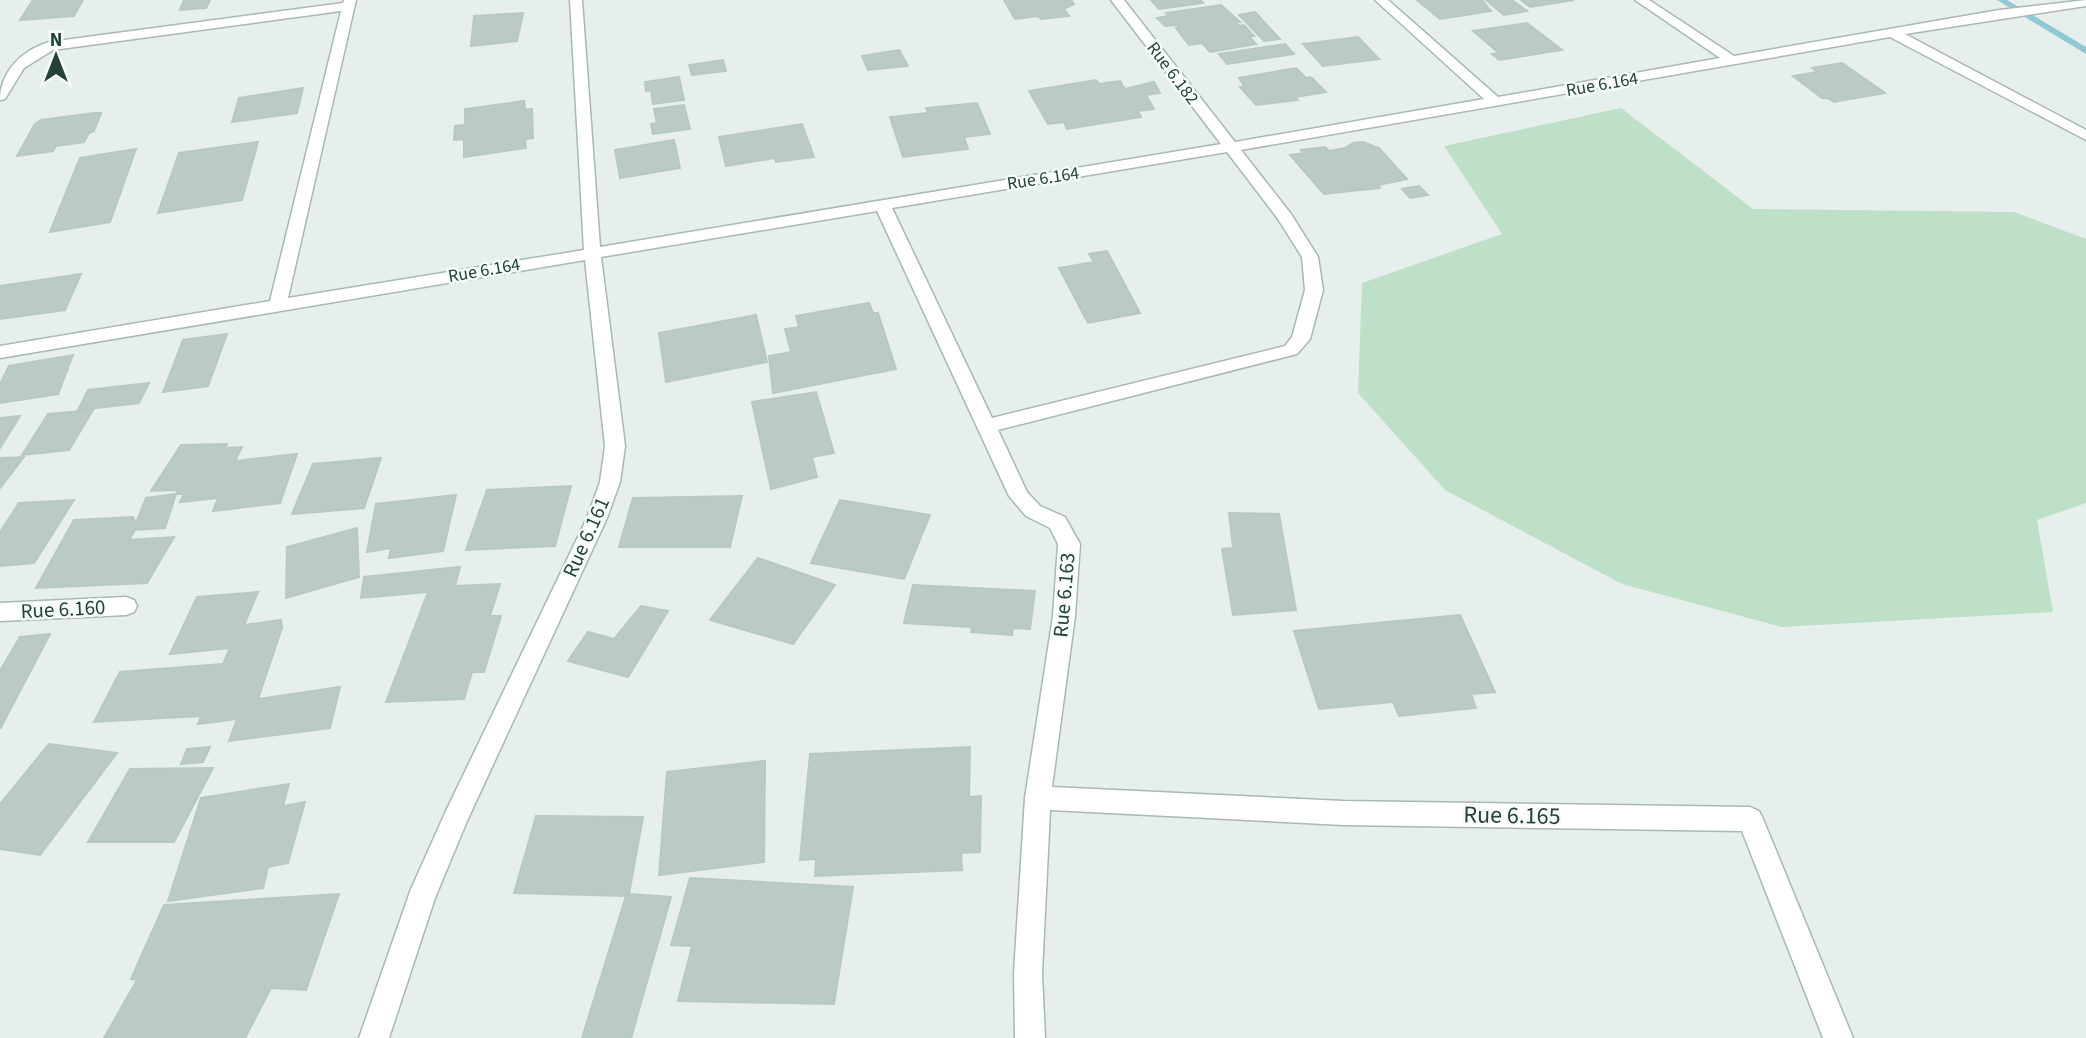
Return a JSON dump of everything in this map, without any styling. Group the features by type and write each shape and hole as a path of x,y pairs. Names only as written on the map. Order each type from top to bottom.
{"street":[{"name":"Rue 6.161","path":"374,1038 422,898 455,819 597,518 610,482 615,446 592,252 576,0"},
{"name":"Rue 6.182","path":"987,426 1291,350 1298,344 1314,290 1310,257 1285,217 1117,0"},
{"path":"1381,0 1496,102"},
{"path":"1641,0 1734,62"},
{"name":"Rue 6.164","path":"0,352 1734,62 1891,32 2086,2"},
{"path":"0,96 19,65 49,46 74,40 349,3 278,305"},
{"path":"1891,32 2086,136"},
{"name":"Rue 6.163","path":"882,204 1019,496 1033,511 1058,523 1069,544 1064,616 1038,798 1028,973 1030,1038"},
{"name":"Rue 6.160","path":"0,612 126,606"},
{"name":"Rue 6.165","path":"1038,798 1343,813 1750,819 1838,1038"}],"green space":[{"path":"1621,108 1753,209 2014,212 2086,239 2086,503 2037,520 2053,612 1782,627 1622,584 1445,490 1358,393 1362,283 1502,234 1444,146"}],"building":[{"path":"33,0 83,0 74,16 20,20"},
{"path":"184,0 210,0 206,8 180,10"},
{"path":"1004,0 1071,0 1074,4 1064,9 1069,16 1015,19"},
{"path":"1151,0 1200,0 1203,3 1159,9"},
{"path":"1417,0 1482,0 1491,11 1440,19"},
{"path":"1486,0 1512,0 1527,11 1504,15"},
{"path":"1521,0 1574,0 1530,7"},
{"path":"1221,5 1240,22 1236,22 1239,26 1244,25 1254,36 1249,36 1256,44 1210,52 1202,43 1189,45 1176,28 1179,28 1177,25 1165,26 1157,18 1168,16 1166,13"},
{"path":"1255,12 1280,39 1264,41 1239,15"},
{"path":"523,13 517,41 471,46 474,16"},
{"path":"1527,23 1562,50 1499,60 1492,54 1499,53 1473,31"},
{"path":"1358,37 1379,59 1323,66 1303,44"},
{"path":"1285,44 1294,54 1227,64 1219,54"},
{"path":"899,50 908,66 868,70 862,56"},
{"path":"723,60 726,71 692,75 689,65"},
{"path":"1842,63 1885,93 1834,102 1822,98 1793,76 1818,72 1812,68"},
{"path":"1296,68 1306,78 1311,77 1326,92 1295,97 1298,100 1256,105 1240,87 1245,87 1239,78"},
{"path":"679,77 684,100 653,104 651,90 646,91 645,82"},
{"path":"1096,80 1099,84 1120,81 1125,89 1154,82 1160,93 1146,95 1154,109 1138,111 1141,117 1067,129 1064,122 1048,124 1029,91"},
{"path":"303,88 297,113 232,122 239,98"},
{"path":"524,101 525,110 532,109 533,138 525,139 526,148 464,157 464,139 454,140 455,126 465,125 465,109"},
{"path":"977,103 990,134 964,137 968,149 903,157 890,117 928,113 926,108"},
{"path":"684,105 690,129 653,134 651,124 657,123 654,109"},
{"path":"101,113 94,131 89,133 84,142 56,146 53,151 17,156 35,124 41,120"},
{"path":"802,124 814,157 776,162 775,158 726,166 719,137"},
{"path":"674,140 680,168 620,178 615,150"},
{"path":"258,142 242,200 158,213 179,153"},
{"path":"1363,142 1379,148 1407,179 1378,185 1380,188 1324,194 1290,155 1304,153 1301,150 1325,147 1329,151"},
{"path":"136,149 110,222 50,232 80,158"},
{"path":"1419,186 1428,195 1410,198 1402,189"},
{"path":"1107,251 1140,313 1088,323 1059,268 1094,262 1089,254"},
{"path":"81,274 65,310 0,319 0,286"},
{"path":"869,303 873,313 878,313 896,369 773,393 769,356 791,352 785,329 799,327 796,316"},
{"path":"756,315 767,362 666,382 659,333"},
{"path":"227,334 208,386 163,392 183,340"},
{"path":"73,355 58,394 0,403 0,384 9,366"},
{"path":"149,383 139,403 78,410 88,390"},
{"path":"816,392 834,453 812,457 817,477 771,489 752,402"},
{"path":"93,410 69,450 22,455 48,414"},
{"path":"20,416 0,448 0,418"},
{"path":"227,444 225,448 242,447 235,461 297,454 280,503 213,511 218,498 180,502 184,494 176,494 178,490 151,491 181,445"},
{"path":"24,457 0,488 0,458"},
{"path":"381,458 364,508 292,514 313,464"},
{"path":"571,486 555,546 466,550 487,490"},
{"path":"176,494 165,528 135,530 129,540 174,537 147,583 36,588 74,520 133,517 136,523 146,498"},
{"path":"456,495 443,551 389,558 391,548 367,552 376,504"},
{"path":"742,496 730,547 619,547 633,498"},
{"path":"74,500 34,563 0,566 0,532 19,503"},
{"path":"840,500 930,515 904,579 811,563"},
{"path":"1229,513 1279,514 1296,610 1233,615 1222,549 1233,548"},
{"path":"357,528 359,577 286,598 287,547"},
{"path":"758,558 835,585 793,644 710,620"},
{"path":"460,567 455,586 500,584 490,616 501,616 484,672 472,672 464,699 386,702 428,592 361,598 364,577"},
{"path":"913,585 1035,591 1030,629 1013,628 1012,635 971,632 972,627 904,623"},
{"path":"258,592 244,625 281,620 282,628 258,699 340,687 330,728 229,741 237,719 198,724 201,716 94,722 120,672 223,664 230,648 170,654 197,597"},
{"path":"641,606 668,611 628,677 568,661 588,632 614,639"},
{"path":"1460,615 1495,692 1471,694 1476,708 1399,716 1393,702 1319,709 1294,631"},
{"path":"50,634 0,729 0,671 20,637"},
{"path":"49,744 117,753 40,855 0,849 0,804"},
{"path":"210,747 203,762 181,764 187,749"},
{"path":"970,747 969,797 981,796 980,852 961,853 962,870 815,876 816,859 800,860 810,754"},
{"path":"765,761 764,862 659,875 667,772"},
{"path":"213,768 174,842 88,842 130,769"},
{"path":"289,784 283,806 305,802 288,863 268,867 263,888 168,901 201,798"},
{"path":"536,816 643,817 629,894 671,897 631,1038 582,1038 626,896 514,893"},
{"path":"690,878 853,887 834,1004 678,1001 692,946 671,945"},
{"path":"339,894 306,990 271,988 245,1038 104,1038 137,980 131,979 164,905"}],"waterway":[{"path":"2001,0 2086,51"}]}
